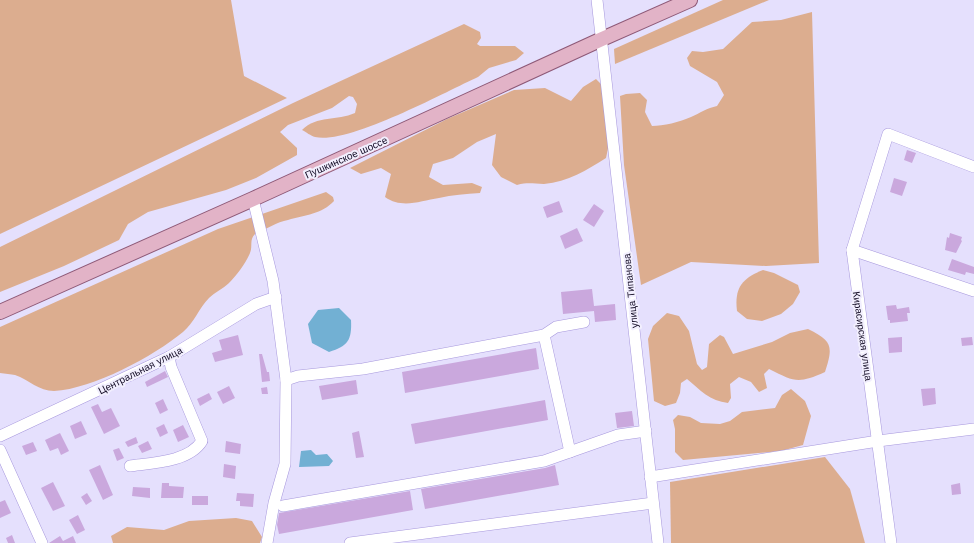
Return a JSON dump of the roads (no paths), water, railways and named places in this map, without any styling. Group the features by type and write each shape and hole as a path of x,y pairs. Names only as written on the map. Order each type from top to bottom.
{"main road":[{"name":"Пушкинское шоссе","path":"0,312 253,200 602,38 690,0"}],"street":[{"name":"улица Типанова","path":"597,0 658,543"},
{"name":"Кирасирская улица","path":"891,543 852,250 888,134 974,166"},
{"path":"253,200 268,257 276,297 286,380 285,464 274,503 267,543"},
{"path":"852,250 974,291"},
{"name":"Центральная улица","path":"0,436 169,357 256,304 276,297"},
{"path":"286,380 298,376 363,369 544,335 556,327 584,322"},
{"path":"544,335 570,452"},
{"path":"130,466 171,460 197,448 202,440 171,367 169,357"},
{"path":"650,477 878,441 974,429"},
{"path":"283,506 544,461 618,435 646,431"},
{"path":"0,450 42,543"},
{"path":"350,543 653,503"}],"water":[{"path":"339,308 351,320 351,333 345,345 329,352 312,343 308,324 318,310"},
{"path":"311,450 316,455 327,454 333,461 329,466 299,467 301,451"}]}
